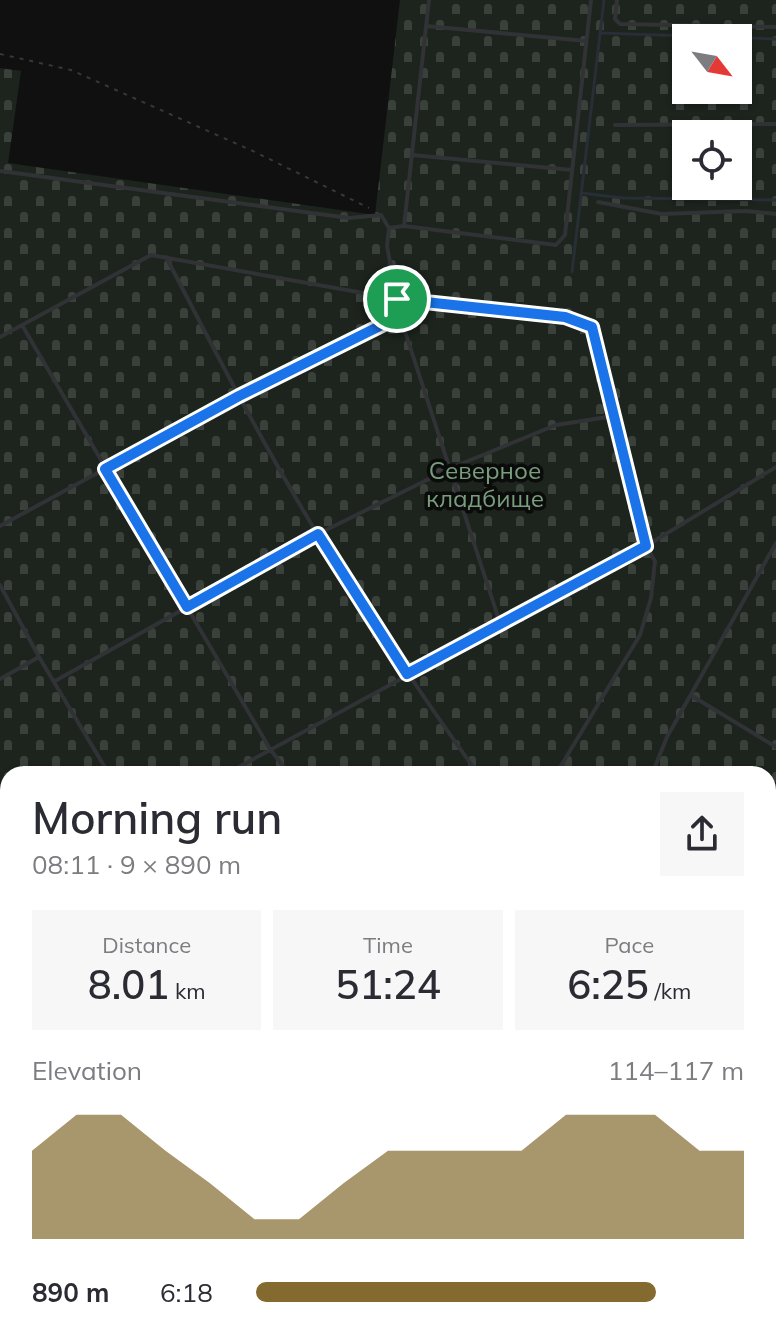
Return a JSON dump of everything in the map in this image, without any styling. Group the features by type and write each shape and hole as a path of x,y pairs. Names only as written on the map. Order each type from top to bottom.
{"lane":[{"path":"404,226 429,0"},
{"path":"389,228 404,226 556,245 565,235 591,0"},
{"path":"617,0 615,19 620,24 776,27"},
{"path":"426,26 586,41"},
{"path":"615,125 776,124"},
{"path":"412,155 572,170"},
{"path":"0,171 349,218 381,215 389,228 387,246 400,316 500,623"},
{"path":"598,202 662,214 746,211 776,214"},
{"path":"0,337 151,255 397,299 565,317 592,327 646,546 655,561 651,598 640,635 561,766"},
{"path":"166,257 239,396 318,534 407,674 472,766"},
{"path":"0,526 239,396 400,316"},
{"path":"22,325 270,749 283,766"},
{"path":"55,681 318,534 451,468 556,425 614,416"},
{"path":"240,766 646,546 776,467"},
{"path":"655,766 667,737 776,543"},
{"path":"0,585 104,766"},
{"path":"0,679 39,657"},
{"path":"692,696 776,747"}],"path":[{"path":"0,54 71,70 126,93 381,215"}],"green space":[{"name":"Северное кладбище","path":"400,0 776,0 776,766 0,766 0,68 21,71 8,163 375,215"}],"waterway":[{"path":"572,272 604,0"},
{"path":"600,33 776,39"},
{"path":"581,193 623,198 776,200"}],"route":[{"path":"397,299 565,317 592,327 646,546 407,674 318,534 187,607 105,469 239,396 400,316 397,299"}]}
